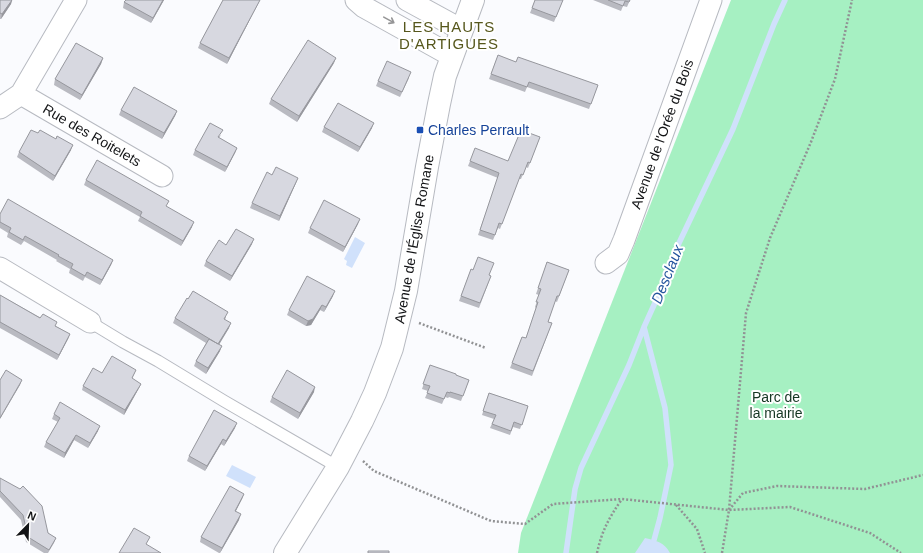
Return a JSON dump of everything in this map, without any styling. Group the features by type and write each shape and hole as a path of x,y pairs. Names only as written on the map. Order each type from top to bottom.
{"street":[{"path":"0,108 21,94 76,0"},
{"path":"356,0 364,7 452,56"},
{"path":"408,0 462,30"},
{"name":"Avenue de l'Église Romane","path":"285,553 338,467 375,393 390,354 401,316 412,261 439,104 452,56 472,0"},
{"name":"Avenue de l'Orée du Bois","path":"606,263 618,254 624,240 711,0"},
{"name":"Rue des Roitelets","path":"21,94 162,176"},
{"path":"0,268 90,322"}],"lane":[{"path":"90,322 338,467"}],"path":[{"path":"722,553 729,510 746,313 770,238 811,142 835,79 852,0"},
{"path":"401,316 486,348"},
{"path":"348,447 374,471 492,521 525,524 552,504 622,499 729,510 790,507 870,533 901,553"},
{"path":"729,510 743,493 777,486 865,489 923,475"},
{"path":"597,553 608,519 622,499"},
{"path":"676,505 697,529 705,553"}],"green space":[{"name":"Parc de la mairie","path":"731,0 923,0 923,553 518,553 521,533"}],"water":[{"path":"355,237 365,243 352,268 346,265 347,261 344,259"},
{"path":"232,465 256,477 250,488 226,476"},
{"path":"645,538 663,544 670,553 635,553"}],"building":[{"path":"0,0 12,0 2,14 0,13"},
{"path":"126,0 163,0 153,18 124,2"},
{"path":"223,0 260,0 229,58 200,43"},
{"path":"535,0 563,0 556,17 532,8"},
{"path":"608,0 630,0 629,2 625,1 623,6"},
{"path":"308,40 336,58 299,116 271,99"},
{"path":"76,43 103,58 82,95 55,79"},
{"path":"498,55 516,62 518,57 598,85 591,104 529,82 527,87 491,74"},
{"path":"387,61 411,72 402,92 378,81"},
{"path":"134,87 177,111 164,133 121,110"},
{"path":"338,103 374,123 360,147 324,127"},
{"path":"210,123 223,130 218,137 237,148 227,167 195,150"},
{"path":"31,130 38,133 40,130 56,139 57,136 73,145 55,176 19,152"},
{"path":"521,130 540,137 530,163 528,162 523,175 521,174 502,224 499,223 495,235 480,230 499,173 470,161 475,148 508,161"},
{"path":"97,160 169,201 166,206 194,222 183,241 140,216 142,212 86,180"},
{"path":"276,167 298,178 280,216 252,203 267,172 272,175"},
{"path":"8,199 113,260 102,280 87,272 85,276 71,268 73,264 58,256 59,255 25,236 23,240 9,232 11,228 0,222 0,214"},
{"path":"324,200 360,219 345,247 310,228"},
{"path":"236,229 254,239 232,276 206,261 219,240 226,245"},
{"path":"478,257 494,263 489,275 491,276 480,303 461,296 471,269 473,270"},
{"path":"547,262 569,270 559,296 557,296 548,322 552,323 533,371 512,363 522,337 526,338 538,302 536,302 541,289 538,288"},
{"path":"307,276 335,291 326,307 322,305 313,319 308,321 289,310"},
{"path":"193,291 228,312 224,319 231,323 218,344 175,318"},
{"path":"0,295 40,318 43,314 57,322 55,326 70,334 59,355 0,322"},
{"path":"209,339 222,346 208,368 196,361"},
{"path":"112,356 136,370 132,378 141,384 125,410 83,386 93,368 102,373"},
{"path":"430,365 469,380 463,396 447,392 444,399 427,393 430,386 423,384"},
{"path":"6,370 22,380 0,418 0,380"},
{"path":"287,370 315,387 300,413 272,397"},
{"path":"489,393 528,406 522,425 514,422 511,431 492,424 496,415 483,411"},
{"path":"60,402 100,426 90,443 76,435 65,453 46,442 60,418 54,414"},
{"path":"214,410 237,423 226,441 223,439 207,466 189,456"},
{"path":"0,478 20,489 23,486 42,506 48,533 56,538 49,550 28,537 23,515 0,491"},
{"path":"230,486 244,494 235,511 241,514 222,548 201,537"},
{"path":"134,528 150,537 146,544 161,553 119,553"},
{"path":"368,551 389,551 389,553 368,553"}],"waterway":[{"name":"Desclaux","path":"566,553 575,489 581,468 629,365 668,274 679,243 733,129 774,24 785,0"},
{"path":"644,327 665,408 671,465 654,540"}],"place":[{"name":"Charles Perrault","path":"420,130"}],"district":[{"name":"LES HAUTS D'ARTIGUES","path":"449,34"}]}
